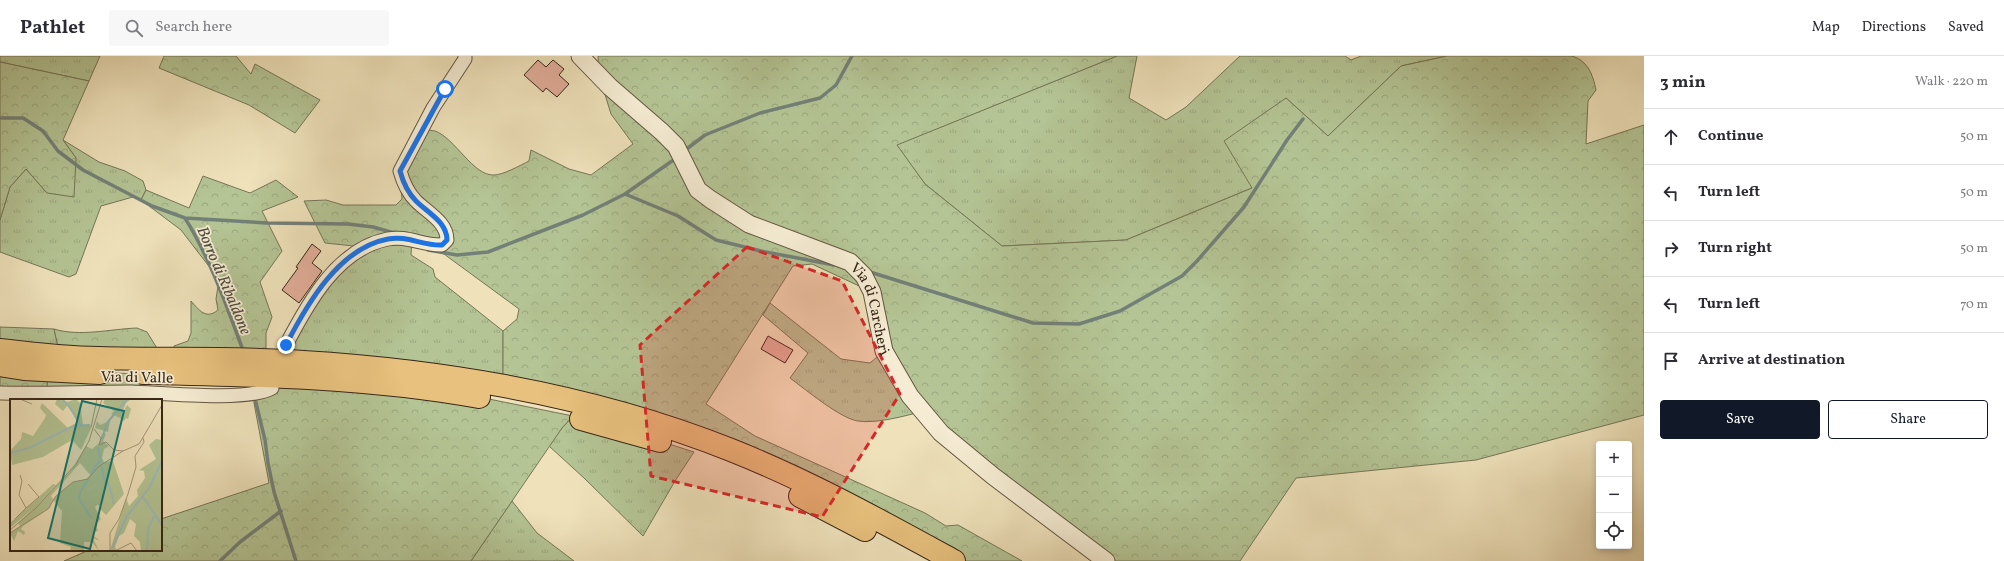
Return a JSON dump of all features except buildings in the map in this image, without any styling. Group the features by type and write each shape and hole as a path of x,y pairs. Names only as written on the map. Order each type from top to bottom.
{"highway":[{"path":"0,350 98,358 229,358 305,362 430,374 546,394 630,416 731,450 834,495 954,561"},
{"path":"0,365 24,369 88,373 230,374 359,381 474,396 550,410 641,435 733,467 821,506 922,561"}],"street":[{"path":"286,345 303,313 346,258 363,247 388,238 412,239 433,246 442,245 447,240 445,228 416,201 404,183 400,171 433,108 465,59 465,56"},
{"name":"Via di Carcheri","path":"580,56 610,87 676,146 698,190 710,200 749,224 850,262 864,276 872,292 884,351 910,396 941,433 993,476 1106,561"},
{"name":"Via di Valle","path":"0,393 254,394 272,388"}],"highlighted area":[{"path":"747,247 842,281 900,394 822,517 651,476 640,345"}],"green space":[{"path":"0,56 100,56 89,81 0,62"},
{"path":"164,56 236,56 251,74 255,64 320,100 295,133 249,105 159,68"},
{"path":"598,56 1117,56 897,145 925,184 1002,246 1126,240 1252,188 1224,141 1286,98 1328,136 1401,66 1447,56 1572,56 1578,58 1589,69 1596,90 1588,101 1586,144 1644,125 1644,415 1476,460 1296,478 1240,561 1106,561 941,433 884,351 872,292 812,264 793,266 706,404 755,436 925,513 946,526 958,525 1022,561 954,561 777,470 503,386 503,331 517,319 519,309 433,246 412,239 363,247 325,243 304,201 326,200 343,205 396,205 402,199 400,171 422,129 435,131 442,135 450,141 471,163 486,174 498,175 512,170 529,161 531,150 569,169 591,175 633,144 611,114 599,75"},
{"path":"1117,56 1137,56 1129,98 1166,120 1186,107 1240,56 1345,56 1351,60 1361,56 1447,56 1401,66 1328,136 1286,98 1252,188 1126,240 1002,246 925,184 896,145"},
{"path":"0,62 89,81 63,140 76,158 74,197 47,193 26,169 10,187 0,220"},
{"path":"63,140 99,162 125,171 143,181 146,190 141,200 133,197 101,206 76,274 69,277 0,252 0,220 10,187 26,169 47,193 76,158"},
{"path":"203,176 250,193 276,180 298,197 262,211 282,251 260,282 272,317 266,333 266,360 175,358 174,346 188,341 191,333 191,301 203,313 214,313 218,310 216,299 218,286 211,269 181,230 141,200 146,190 189,208"},
{"path":"412,239 411,255 433,269 435,277 503,331 503,386 281,361 303,313 363,247"},
{"path":"770,303 841,359 870,363 884,351 923,411 890,419 865,422 851,419 842,415 823,403 790,378 808,353 763,315"},
{"path":"0,327 54,329 60,356 0,350"},
{"path":"137,328 147,332 163,358 60,356 54,329 74,332 95,332"},
{"path":"0,365 49,371 46,393 0,393"},
{"path":"49,371 147,374 144,393 46,393"},
{"path":"253,376 474,396 573,416 562,428 471,561 64,561 87,551 162,551 162,519 269,483 254,403"},
{"path":"573,416 694,452 643,536 549,446"},
{"path":"512,501 537,533 574,561 471,561"}],"waterway":[{"path":"688,148 705,135 760,113 820,98 836,85 852,56"},
{"name":"Borro di Ribaldone","path":"0,118 23,118 43,131 58,151 83,170 152,206 185,218 267,223 348,224 373,227 398,234"},
{"path":"870,272 1033,323 1079,324 1120,311 1182,276 1197,261 1244,207 1287,140 1303,119"},
{"path":"428,250 457,255 488,252 583,215 625,194 672,161"},
{"path":"625,194 678,216 716,240 761,251 834,265"},
{"name":"Borro di Ribaldone","path":"185,218 211,267 244,353"},
{"name":"Borro di Ribaldone","path":"251,382 265,440 274,492 296,561"},
{"path":"220,561 240,542 281,511"}],"route":[{"path":"286,345 303,313 346,258 363,247 388,238 412,239 433,246 442,245 447,240 445,228 416,201 404,183 400,171 433,108 445,89"}]}
